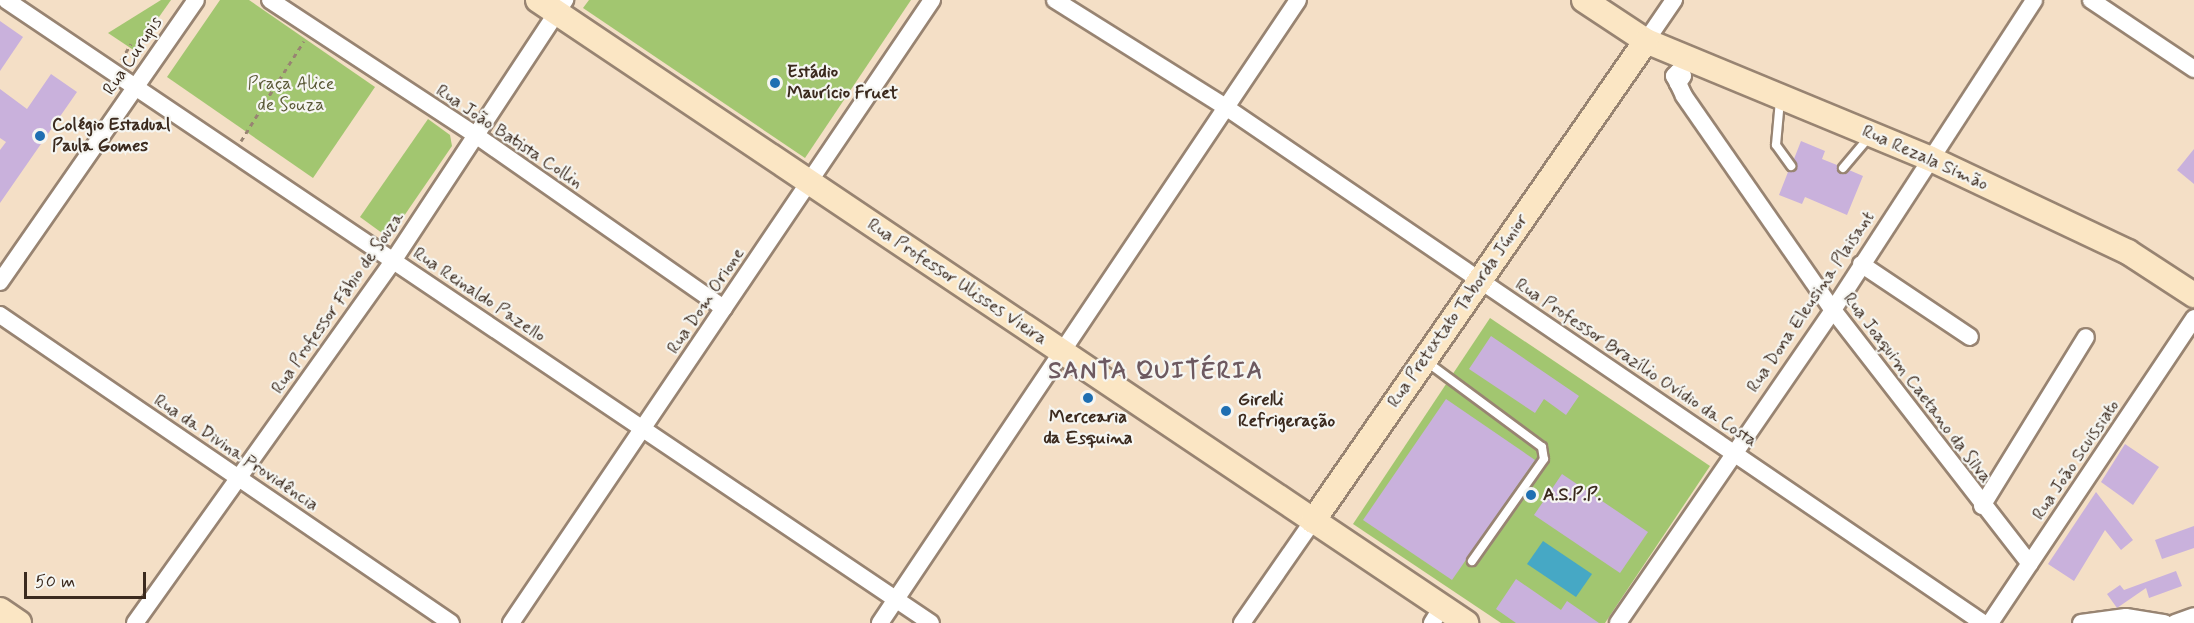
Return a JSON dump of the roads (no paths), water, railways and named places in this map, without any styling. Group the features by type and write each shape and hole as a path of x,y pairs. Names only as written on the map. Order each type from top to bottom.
{"street":[{"name":"Rua Curupis","path":"0,282 196,0"},
{"name":"Rua João Batista Collin","path":"270,0 477,136 724,308"},
{"name":"Rua Dom Orione","path":"511,623 932,0"},
{"name":"Rua Professor Brazílio Ovídio da Costa","path":"1055,0 1227,108 1983,623"},
{"path":"880,623 1298,0"},
{"name":"Rua Rezala Simão","path":"1584,0 1640,37 1929,158 2128,252 2194,295"},
{"path":"1606,0 1640,37"},
{"name":"Rua Pretextato Taborda Júnior","path":"1242,623 1479,280 1640,37 1674,0"},
{"name":"Rua Dona Eleusina Plaisant","path":"1618,623 1833,310 1929,158 2034,0"},
{"path":"2091,0 2188,65"},
{"name":"Rua Reinaldo Pazello","path":"10,1 931,623"},
{"name":"Rua Professor Ulisses Vieira","path":"553,4 809,183 1313,521 1437,615 1466,623"},
{"name":"Rua Professor Fábio de Souza","path":"135,623 393,261 477,136 553,4"},
{"name":"Rua Joaquim Caetano da Silva","path":"1678,83 1833,310 1982,506 2030,564"},
{"path":"1861,264 1970,337"},
{"name":"Rua da Divina Providência","path":"0,315 451,623"},
{"name":"Rua João Scuissiato","path":"1990,623 2194,318"},
{"path":"1982,506 2086,337"},
{"path":"0,610 19,623"},
{"path":"2081,623 2126,616 2165,623"},
{"path":"2175,623 2194,616"}],"lane":[{"path":"1780,96 1776,145 1791,166"},
{"path":"1843,168 1872,135"},
{"path":"1424,360 1542,447 1544,459 1472,561"}],"water":[{"path":"1543,541 1592,574 1576,597 1527,564"}],"place":[{"name":"Estádio Maurício Fruet","path":"775,83"},
{"name":"Colégio Estadual Paula Gomes","path":"40,136"},
{"name":"Mercearia da Esquina","path":"1088,398"},
{"name":"Girelli Refrigeração","path":"1226,411"},
{"name":"A.S.P.P.","path":"1531,495"}],"district":[{"name":"SANTA QUITÉRIA","path":"1156,372"}],"park label":[{"name":"Praça Alice de Souza","path":"291,95"}]}
